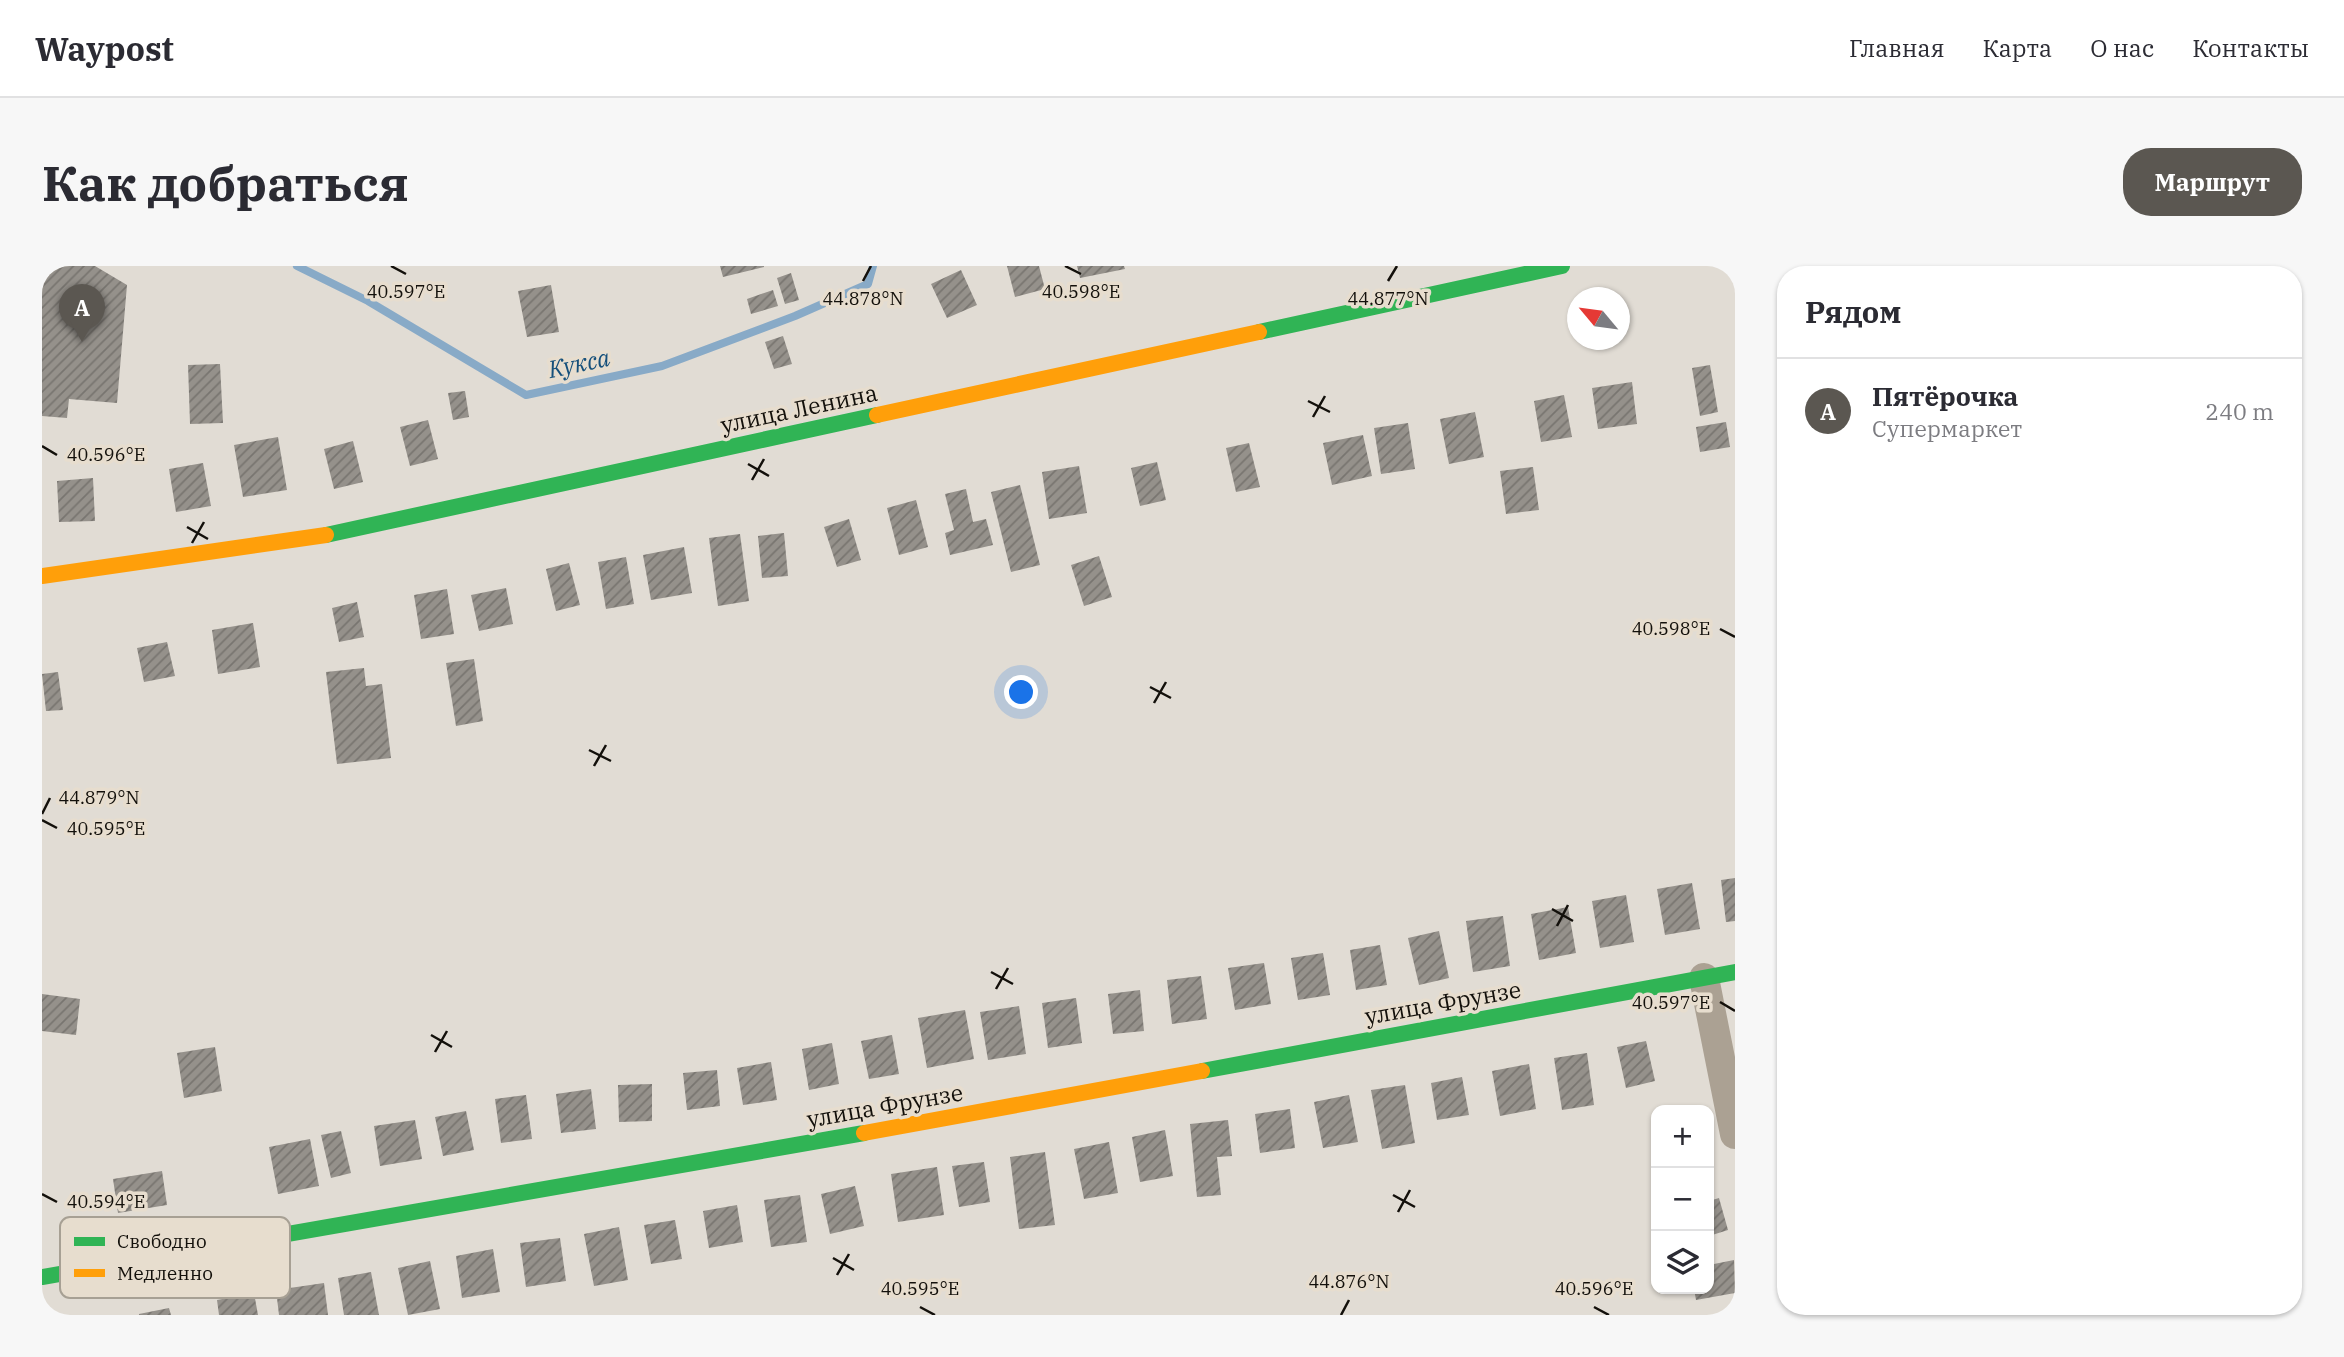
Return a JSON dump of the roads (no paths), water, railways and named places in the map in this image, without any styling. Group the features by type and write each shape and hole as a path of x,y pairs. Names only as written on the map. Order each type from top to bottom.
{"street":[{"name":"улица Ленина","path":"42,576 312,538 1562,266"},
{"name":"улица Фрунзе","path":"290,1234 794,1146 1735,972"},
{"path":"1704,978 1735,1134"},
{"name":"улица Фрунзе","path":"42,1277 60,1274"}],"waterway":[{"name":"Кукса","path":"297,266 368,301 526,395 662,366 795,316 868,284 873,266"}],"place":[{"name":"Пятёрочка","path":"82,342"}]}
